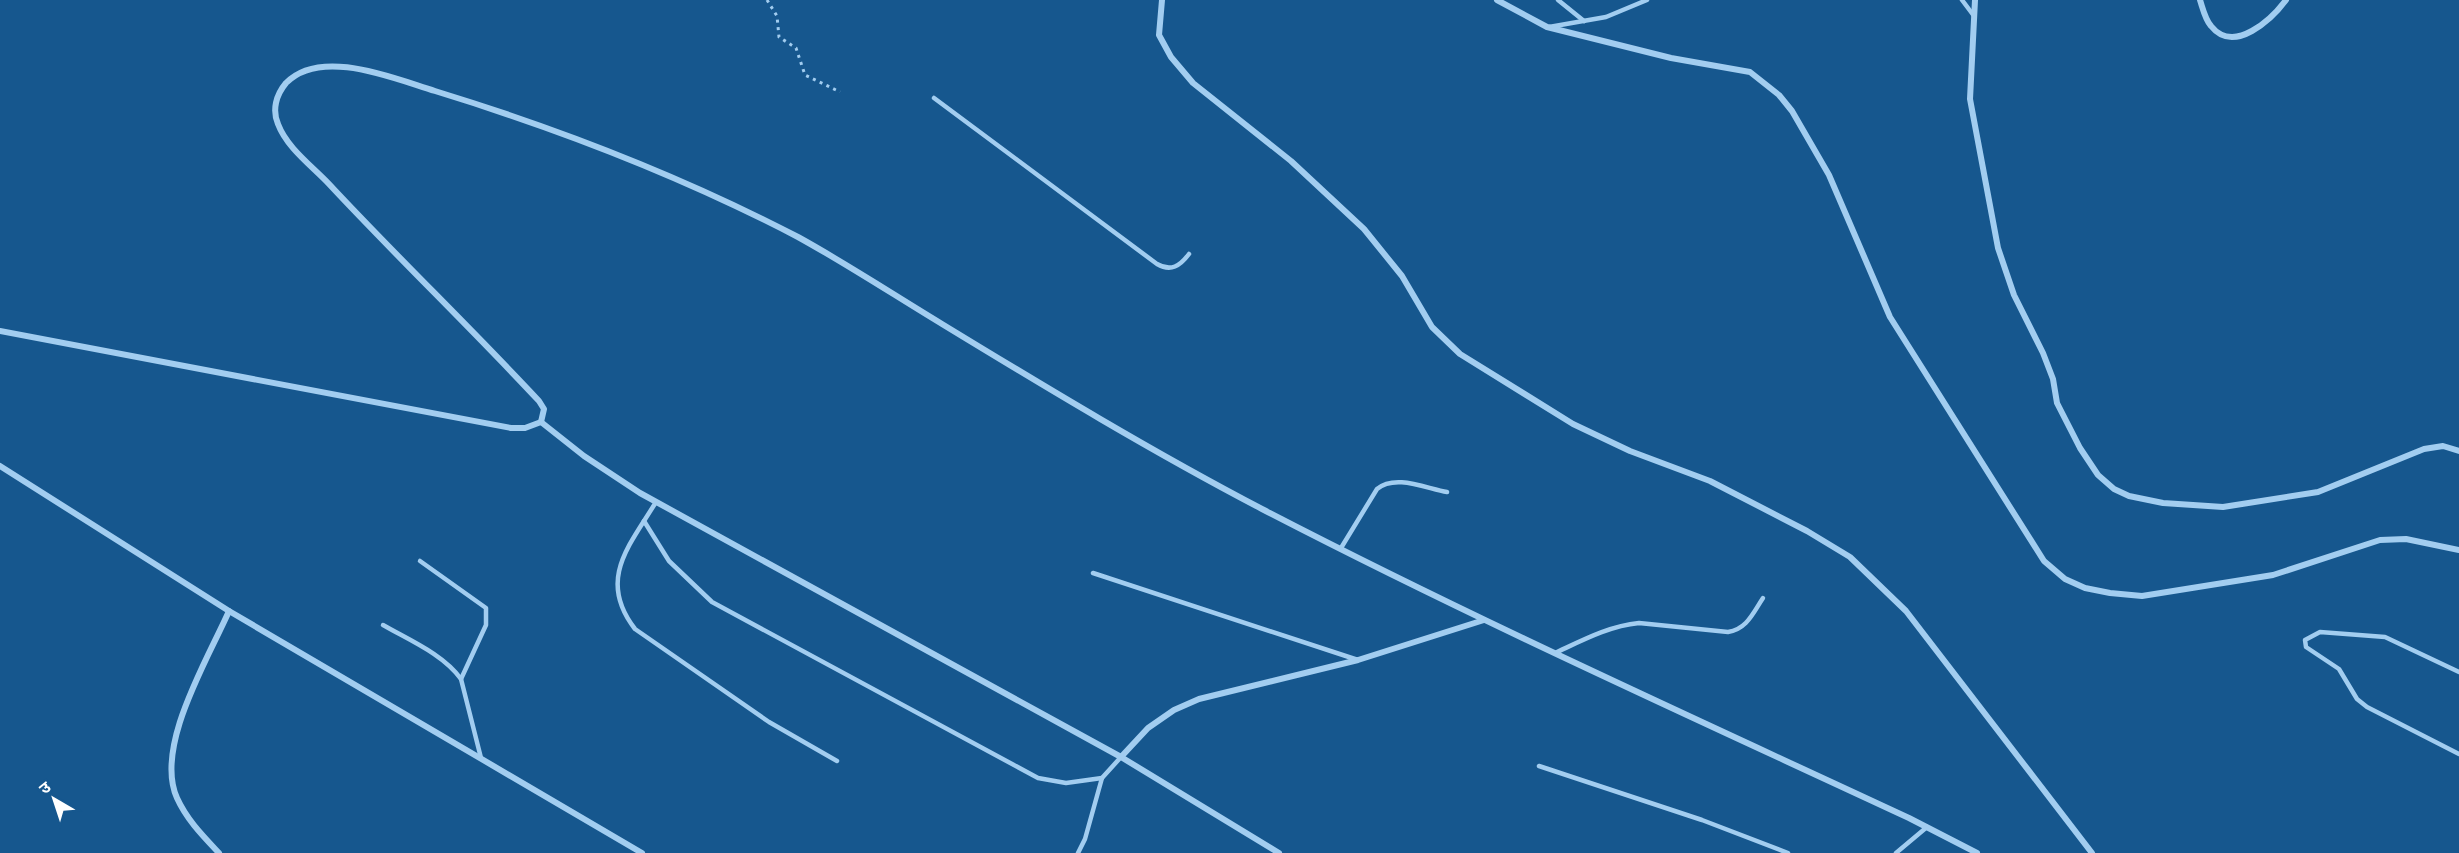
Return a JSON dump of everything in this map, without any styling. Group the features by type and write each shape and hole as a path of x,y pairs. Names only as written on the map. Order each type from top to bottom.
{"street":[{"path":"1162,0 1159,35 1171,57 1193,84 1291,161 1364,229 1402,276 1432,327 1460,354 1573,424 1630,451 1710,481 1807,531 1850,557 1905,611 2092,853"},
{"path":"1497,0 1546,27 1671,58 1733,67 1750,72 1779,95 1792,111 1829,175 1878,292 1905,342 2044,561 2065,579 2110,593 2142,596 2273,575 2380,540 2406,539 2459,550"},
{"path":"1975,0 1970,99 1998,248 2014,295 2053,378 2057,403 2098,475 2114,489 2129,496 2163,503 2223,507 2255,504 2318,492 2424,449 2443,446 2459,452"},
{"path":"2200,0 2212,29 2226,36 2242,35 2260,26 2286,0"},
{"path":"541,422 544,409 539,401 454,312 389,250 287,140 274,111 278,94 289,79 309,69 336,66 394,79 503,112 714,194 804,241 1097,417 1260,507 1484,620 1927,827 1977,853"},
{"path":"0,331 511,428 525,428 541,422"},
{"path":"541,422 584,456 656,502 1121,757 1280,853"},
{"path":"0,466 229,611 642,853"},
{"path":"219,853 193,826 176,796 170,766 176,730 229,611"},
{"path":"1121,757 1148,728 1174,710 1199,699 1358,660 1484,620"}],"lane":[{"path":"1558,0 1584,22"},
{"path":"1546,27 1606,17 1647,0"},
{"path":"1962,0 1974,16"},
{"path":"934,98 1157,264 1172,268 1181,264 1189,255"},
{"path":"1341,548 1377,489 1384,484 1392,481 1447,492"},
{"path":"656,502 621,560 616,582 618,600 624,615 634,629 769,722 837,761"},
{"path":"644,521 669,561 712,602 1038,778 1049,782 1066,783 1102,778"},
{"path":"420,561 486,608 486,624 461,680"},
{"path":"1093,573 1358,660"},
{"path":"1555,653 1606,630 1639,623 1737,631 1744,626 1763,598"},
{"path":"383,625 440,658 461,680 481,758"},
{"path":"2459,672 2385,637 2320,632 2308,638 2304,644 2339,669 2357,699 2367,707 2459,754"},
{"path":"1078,853 1085,839 1102,778 1121,757"},
{"path":"1539,766 1702,820 1788,853"},
{"path":"1896,853 1927,827"}],"path":[{"path":"767,0 777,16 779,37 796,48 805,75 840,92"}]}
